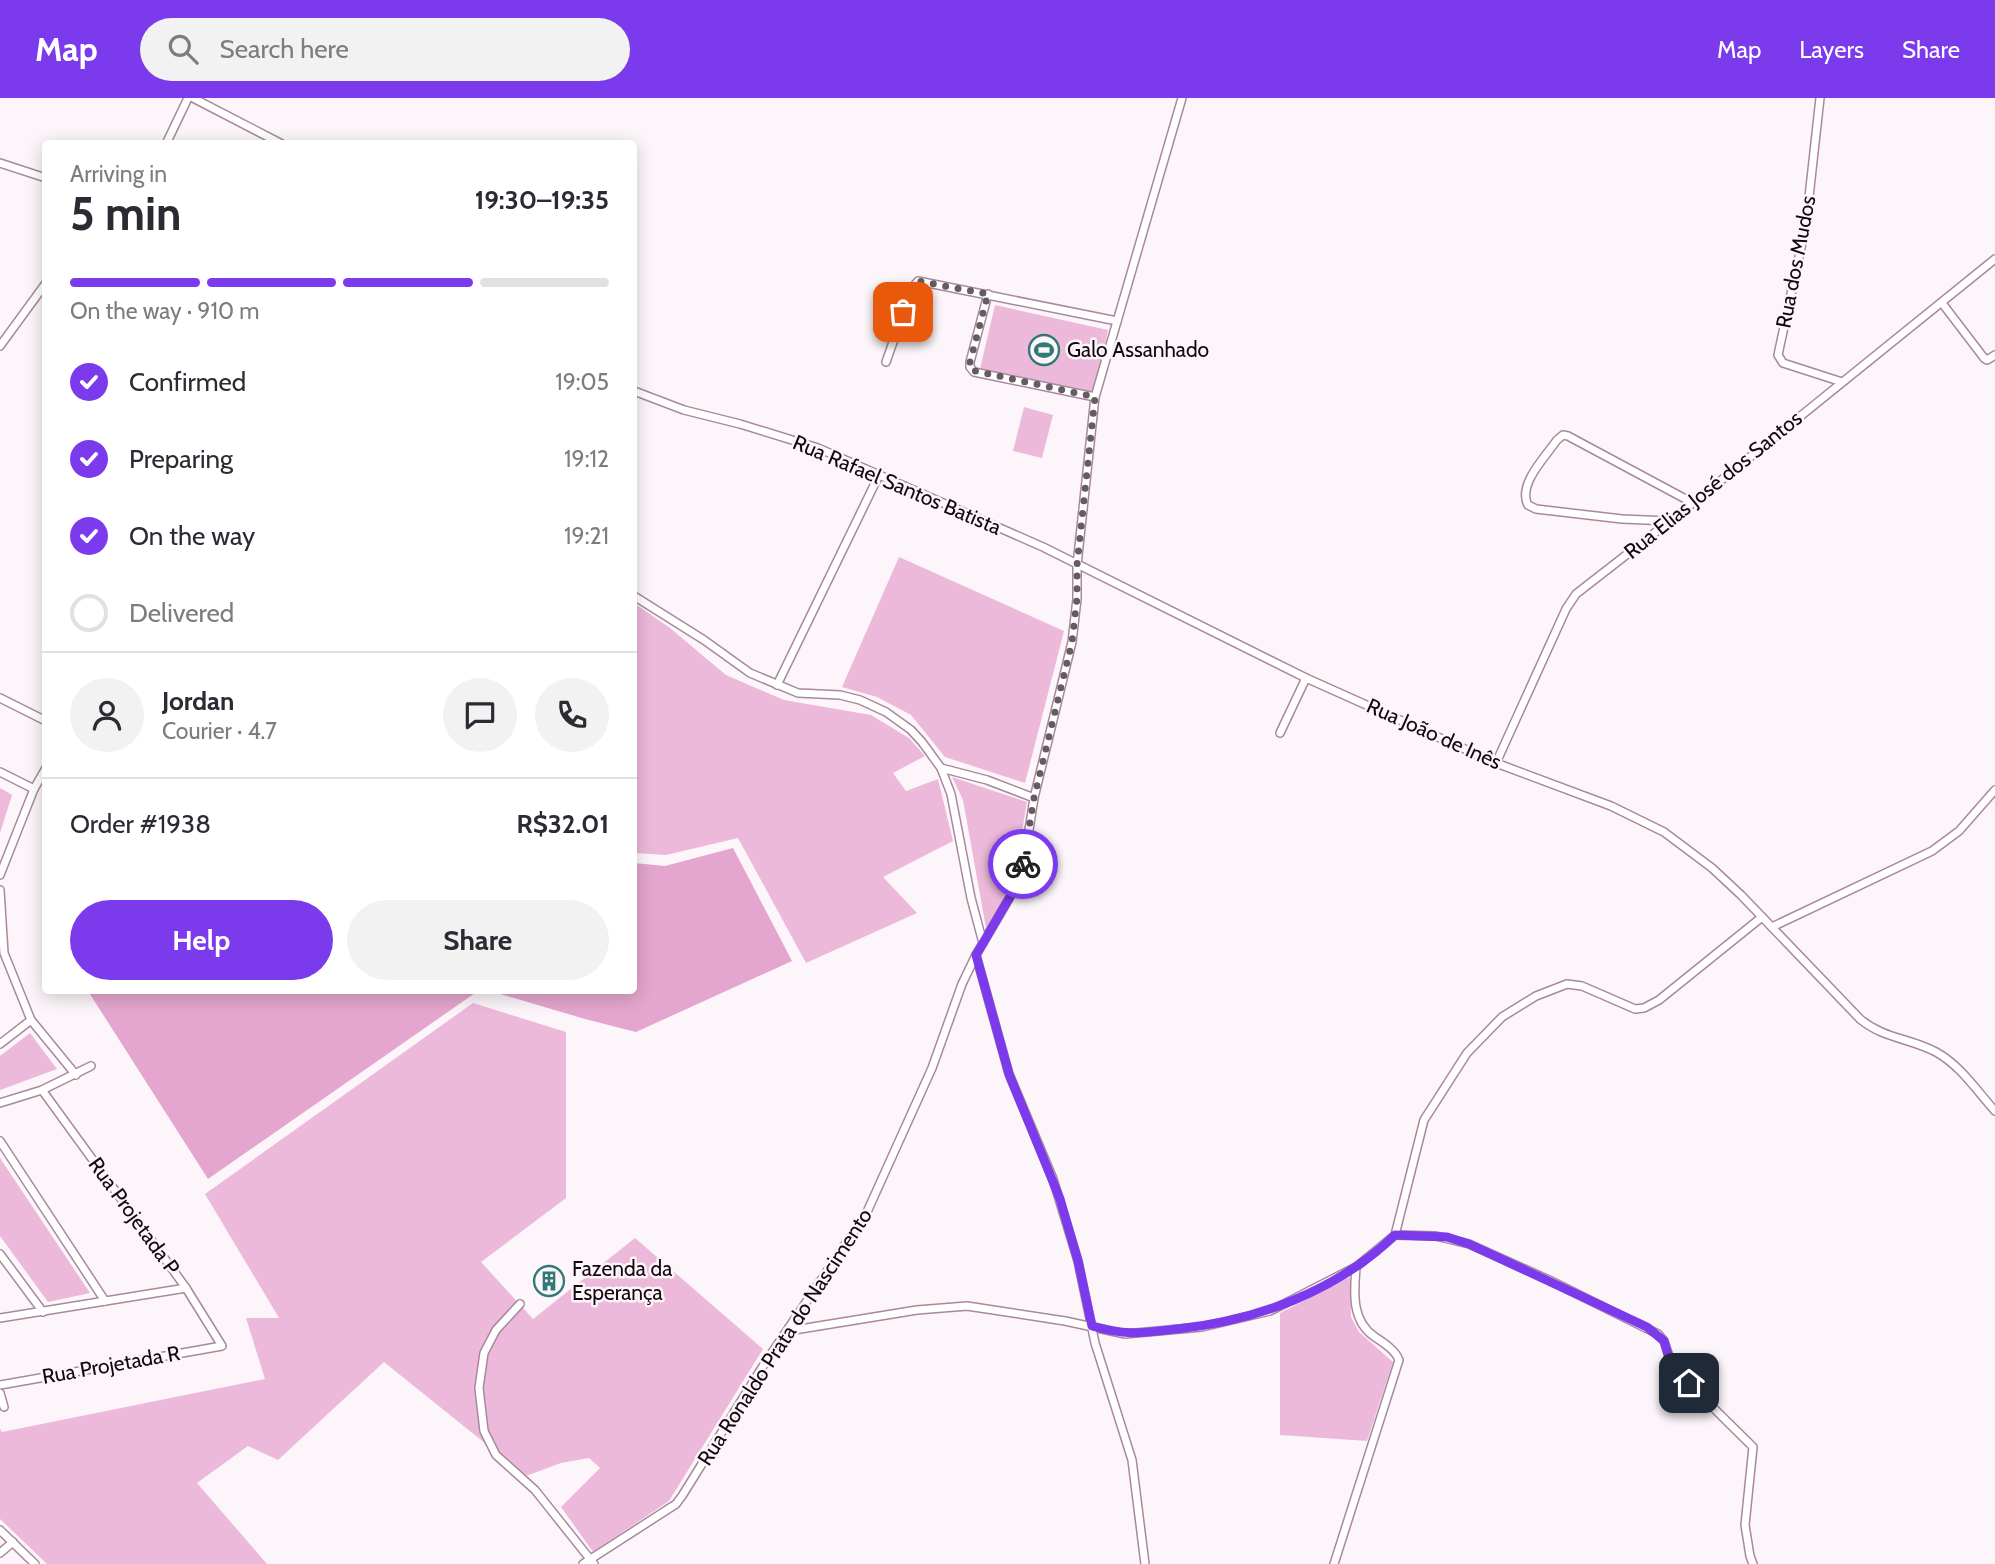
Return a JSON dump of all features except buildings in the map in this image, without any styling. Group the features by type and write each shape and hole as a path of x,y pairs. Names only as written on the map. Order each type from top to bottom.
{"street":[{"path":"168,140 188,98"},
{"path":"193,98 274,140"},
{"name":"Rua Ronaldo Prata do Nascimento","path":"583,1564 592,1562 676,1504 867,1212 932,1068 962,984 1018,881 1024,862 1034,798 1072,642 1077,598 1077,565 1095,397 1182,98"},
{"name":"Rua dos Mudos","path":"1820,98 1806,224 1778,355 1783,363 1842,382"},
{"path":"0,163 42,177"},
{"name":"Rua Elias José dos Santos","path":"1496,763 1576,594 1995,259"},
{"path":"886,362 912,288 918,281 1117,321"},
{"path":"0,346 42,288"},
{"path":"988,294 970,362 971,370 1095,397"},
{"path":"1942,303 1984,358 1987,360 1995,355"},
{"name":"Rua Rafael Santos Batista","path":"637,392 684,410 818,448 995,525 1077,565"},
{"path":"1669,521 1622,519 1531,508 1525,499 1528,482 1563,435 1693,503"},
{"path":"777,685 879,475"},
{"name":"Rua João de Inês","path":"1077,565 1306,678 1496,763 1611,806 1664,832 1712,868 1873,1030 1939,1053 1955,1066 1995,1111"},
{"path":"637,598 704,640 741,668 798,693 840,695 873,706 911,730 941,768 956,814 971,898 983,943"},
{"path":"1280,733 1306,678"},
{"path":"0,698 42,719"},
{"path":"941,768 987,780 1034,798"},
{"path":"0,772 34,789"},
{"path":"0,875 42,775"},
{"path":"1772,927 1932,851 1959,831 1995,790"},
{"path":"0,890 5,953 31,1020 76,1075"},
{"path":"787,1331 917,1310 967,1306 1092,1326 1125,1334 1223,1323 1279,1308 1356,1267 1395,1235 1424,1120 1467,1054 1502,1017 1536,996 1567,984 1582,986 1628,1007 1644,1008 1659,1000 1762,917"},
{"path":"976,955 1009,1074 1060,1199 1078,1261 1101,1366 1134,1468 1145,1564"},
{"path":"0,1044 31,1020"},
{"path":"0,1103 42,1090 91,1066"},
{"name":"Rua Projetada P","path":"42,1090 186,1288 222,1346"},
{"path":"0,1141 105,1301"},
{"path":"1395,1235 1447,1237 1469,1244 1658,1334 1664,1341 1674,1368 1754,1449 1745,1525 1753,1564"},
{"path":"0,1254 43,1312"},
{"path":"1334,1564 1399,1360 1394,1352 1366,1331 1360,1322 1354,1290 1356,1267"},
{"path":"0,1318 186,1288"},
{"path":"520,1304 496,1330 484,1353 479,1388 484,1431 496,1455 535,1490 592,1562"},
{"name":"Rua Projetada R","path":"0,1385 222,1346"},
{"path":"0,1393 4,1408"},
{"path":"0,1530 35,1564"},
{"path":"0,1553 13,1542"}],"shaded area":[{"name":"Galo Assanhado","path":"995,305 1108,330 1094,395 980,369"},
{"path":"1024,407 1053,415 1042,458 1013,451"},
{"path":"899,557 1064,631 1025,783 945,757 911,715 877,697 842,687"},
{"path":"637,605 670,628 726,675 784,700 871,715 909,738 925,756 893,773 906,791 938,779 953,841 883,877 917,913 806,963 738,838 666,855 637,853"},
{"path":"952,777 1027,802 1015,872 986,928 963,800"},
{"path":"0,788 12,795 0,833"},
{"path":"733,848 792,961 636,1032 500,994 637,994 637,863 665,866"},
{"path":"90,994 474,994 208,1179"},
{"path":"473,1003 566,1032 566,1198 481,1262 533,1319 635,1238 763,1349 669,1501 593,1552 561,1507 600,1468 589,1458 561,1463 526,1476 384,1362 278,1460 248,1446 197,1483 267,1564 47,1564 0,1519 0,1429 2,1432 265,1379 246,1318 279,1318 205,1194"},
{"path":"30,1033 57,1069 0,1090 0,1056"},
{"path":"0,1158 90,1293 48,1302 0,1236"},
{"path":"1350,1277 1351,1317 1359,1332 1393,1362 1367,1441 1280,1435 1280,1313"}],"way so far":[{"path":"903,312 912,288 918,281 988,294 970,362 971,370 1095,397 1077,565 1077,598 1072,642 1034,798 1023,864"}],"place":[{"name":"Galo Assanhado","path":"1044,350"},
{"name":"Fazenda da Esperança","path":"549,1281"}],"route":[{"path":"1023,864 1014,890 976,955 1009,1074 1060,1199 1078,1261 1092,1326 1117,1333 1135,1334 1223,1323 1279,1308 1356,1267 1395,1235 1447,1237 1469,1244 1647,1327 1664,1341 1671,1365 1689,1383"}]}
